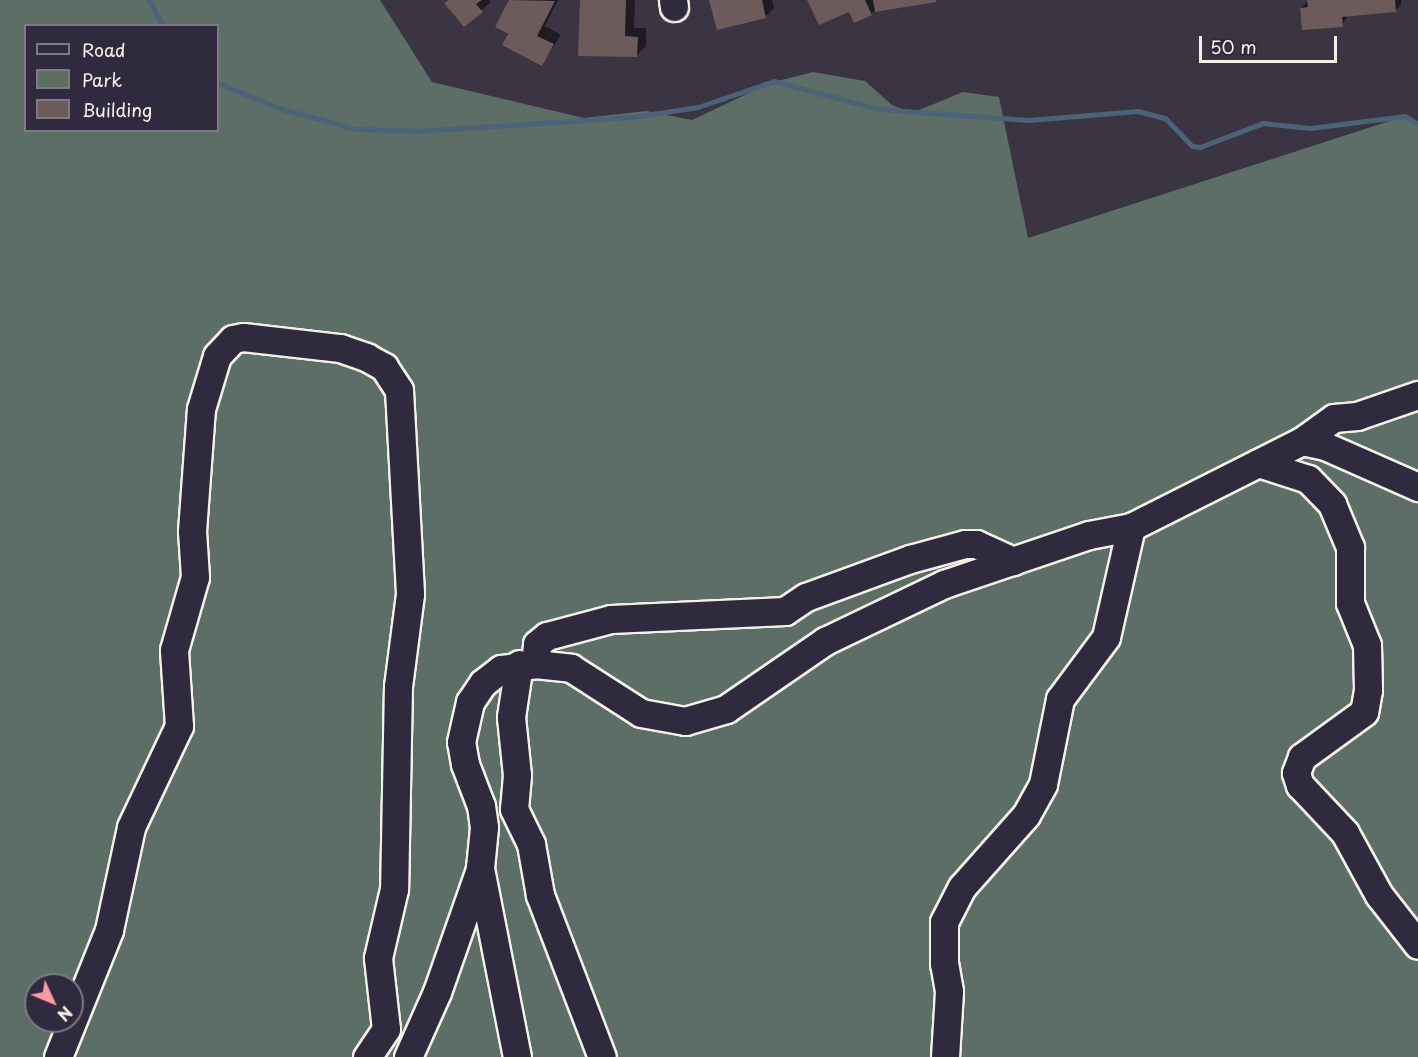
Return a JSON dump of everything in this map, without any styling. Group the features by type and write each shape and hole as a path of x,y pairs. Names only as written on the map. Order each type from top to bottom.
{"lane":[{"path":"58,1057 109,930 131,826 179,726 174,650 195,577 192,531 201,409 207,378 217,356 233,339 243,337 340,348 384,367 399,390 410,594 398,686 393,889 378,958 386,1029 367,1057"},
{"path":"517,1057 480,868 481,806 465,764 462,723 470,702 483,683 501,669 527,664 571,668 641,713 685,721 708,717 755,690 825,641 944,584 1089,535 1131,527 1302,441 1334,418 1357,416 1418,394"},
{"path":"1302,441 1325,446 1418,487"},
{"path":"1258,463 1295,473 1317,486 1332,504 1347,536 1352,560 1350,603 1367,645 1367,704 1357,720 1302,757 1296,773 1309,798 1345,833 1379,895 1418,945"},
{"path":"945,1057 949,991 944,964 944,922 962,887 1026,815 1043,784 1060,699 1106,638 1131,527"},
{"path":"602,1057 540,895 531,844 514,809 517,775 511,717 527,664 537,644 547,636 611,620 785,611 806,597 910,559 965,544 976,544 1013,561"},
{"path":"408,1057 437,992 480,868"}],"green space":[{"path":"0,0 380,0 432,82 584,118 646,111 692,120 770,83 813,72 865,81 892,105 912,113 963,92 999,97 1028,238 1405,116 1418,125 1418,1057 0,1057"}],"building":[{"path":"449,0 482,0 476,4 483,12 464,27 444,3"},
{"path":"509,0 555,1 537,36 554,44 542,66 502,45 508,34 495,27"},
{"path":"580,0 626,0 625,36 638,37 637,57 578,56"},
{"path":"709,0 762,0 766,18 717,30"},
{"path":"807,0 865,0 872,15 854,23 849,12 819,25"},
{"path":"873,0 936,0 936,2 875,12"},
{"path":"1307,0 1395,0 1396,12 1342,17 1343,27 1302,30 1300,8 1308,7"}],"waterway":[{"path":"149,0 162,24"},
{"path":"219,83 282,109 356,129 419,131 632,117 698,107 774,81 878,109 1029,120 1138,111 1165,118 1192,146 1200,147 1263,123 1310,128 1405,116 1418,124"}]}
